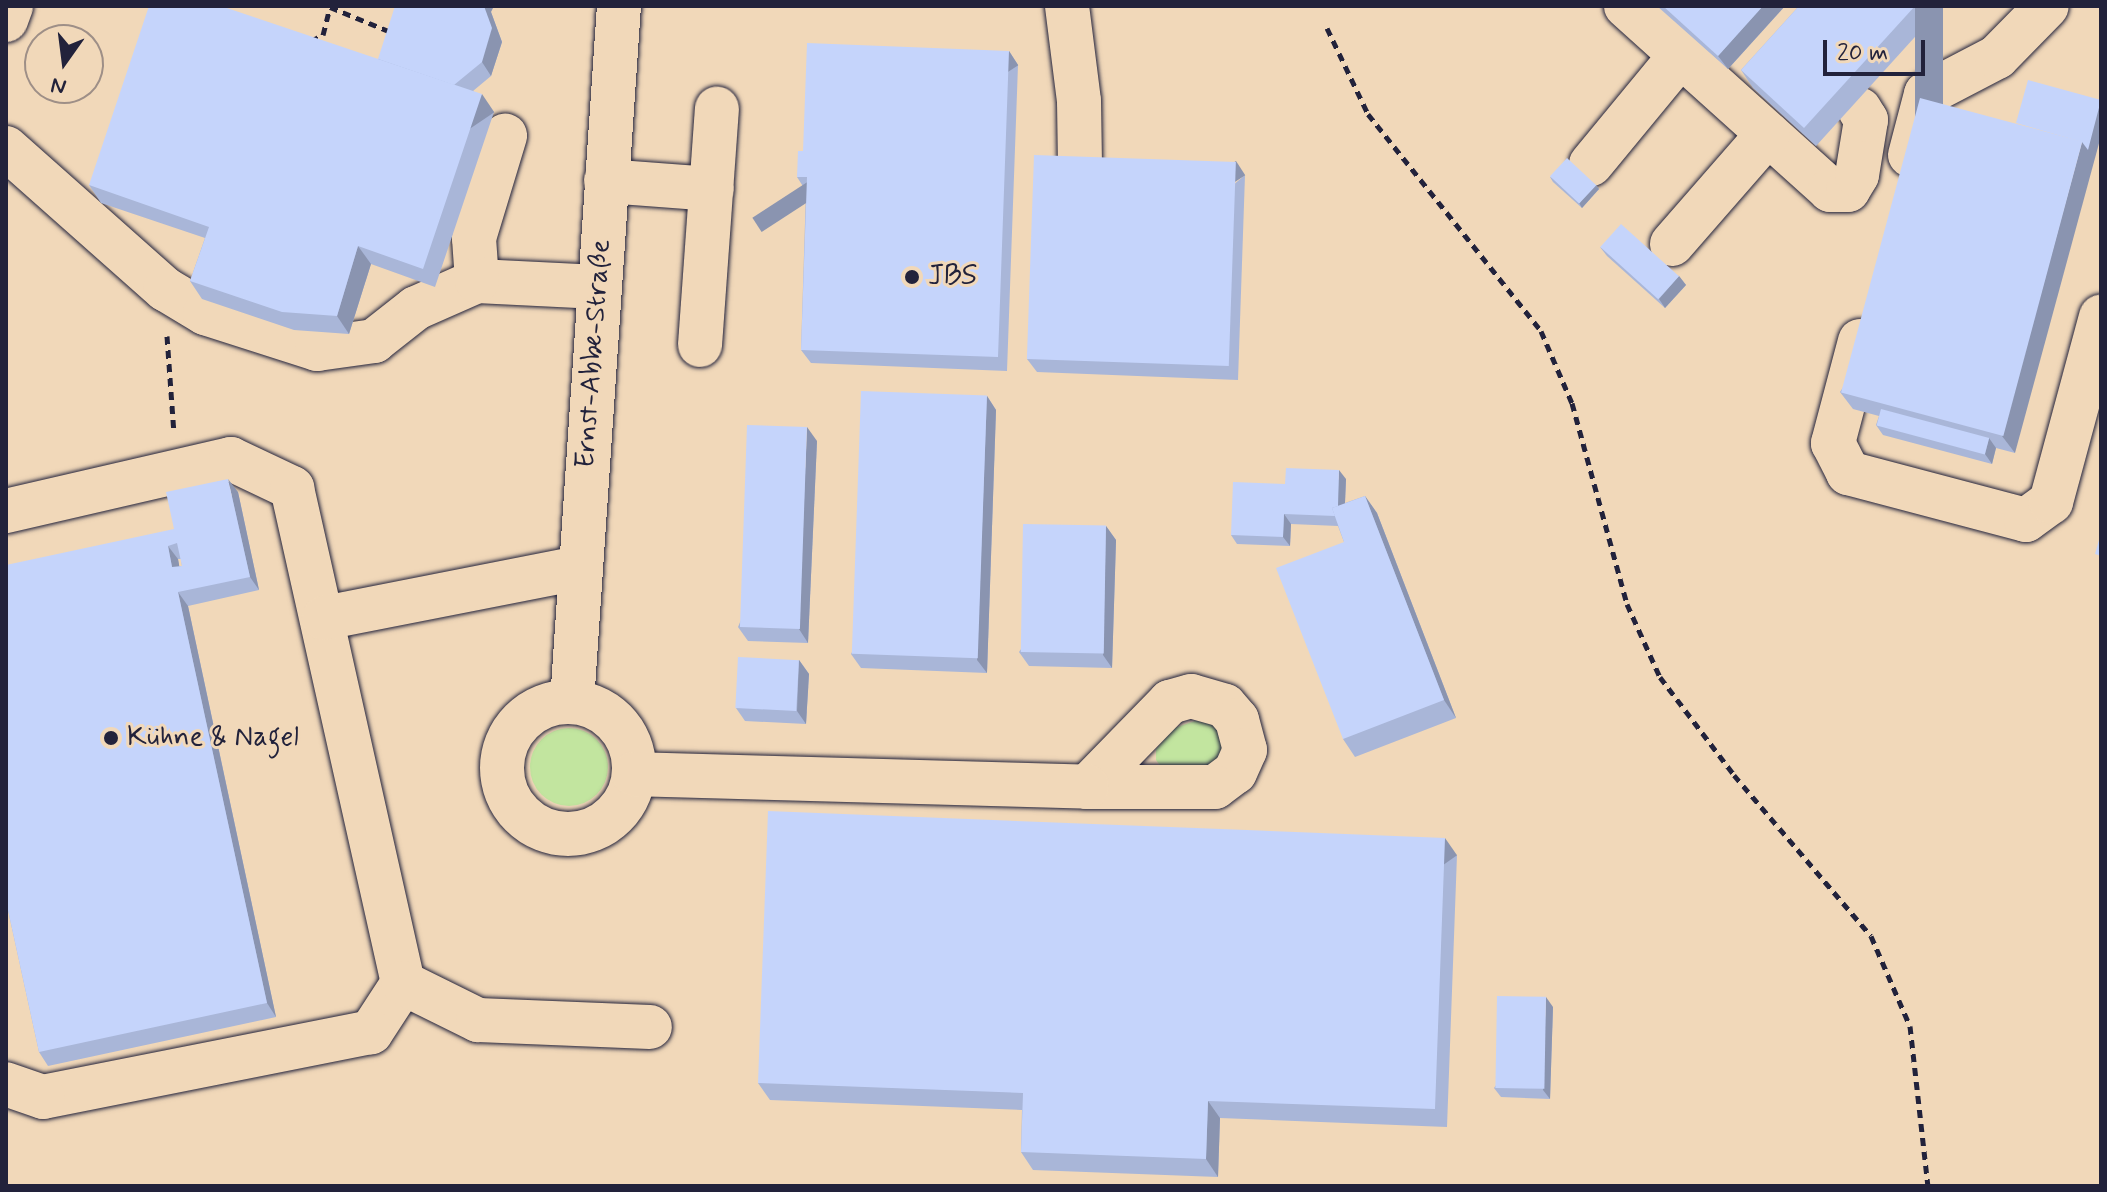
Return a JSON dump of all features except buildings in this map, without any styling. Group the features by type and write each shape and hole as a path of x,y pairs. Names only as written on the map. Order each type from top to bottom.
{"street":[{"path":"6,20 11,6"},
{"name":"Ernst-Abbe-Straße","path":"572,702 578,568 619,6"},
{"path":"1067,6 1079,101 1080,163"},
{"path":"1626,6 1830,190 1848,190 1857,175 1866,120 1860,110"},
{"path":"1898,201 1926,94 1997,57 2047,6"},
{"path":"1591,164 1681,55"},
{"path":"700,345 717,109"},
{"path":"1672,244 1768,134"},
{"path":"477,281 474,238 505,136"},
{"path":"6,148 165,289 205,313 317,349 374,341 416,308 477,281 599,287"},
{"path":"606,181 712,189"},
{"path":"1869,307 1833,443 1848,473 2026,520 2051,502 2101,317"},
{"path":"6,511 231,459 292,488 324,618 403,983 371,1032 43,1097 6,1084"},
{"path":"324,618 578,568"},
{"path":"572,702 611,717 633,753 634,774 616,813 578,833 535,825 518,811 502,771 509,739 530,714 572,702"},
{"path":"634,774 1087,787"},
{"path":"403,983 478,1020 650,1027"}],"path":[{"path":"298,37 311,41 323,35 330,6 351,20 394,33"},
{"path":"1327,28 1368,114 1541,331 1572,403 1627,604 1660,677 1734,775 1871,936 1910,1026 1928,1186"},
{"path":"165,289 177,414 169,473"}],"green space":[{"path":"1201,719 1213,724 1222,738 1222,754 1212,765 1164,771 1156,760 1156,749 1174,728"},
{"path":"569,728 584,731 597,739 605,752 608,767 605,782 597,795 584,803 569,806 554,803 541,795 533,782 530,767 533,752 541,739 554,731"}],"place":[{"name":"JBS","path":"912,277"},
{"name":"Kühne & Nagel","path":"111,738"}]}
